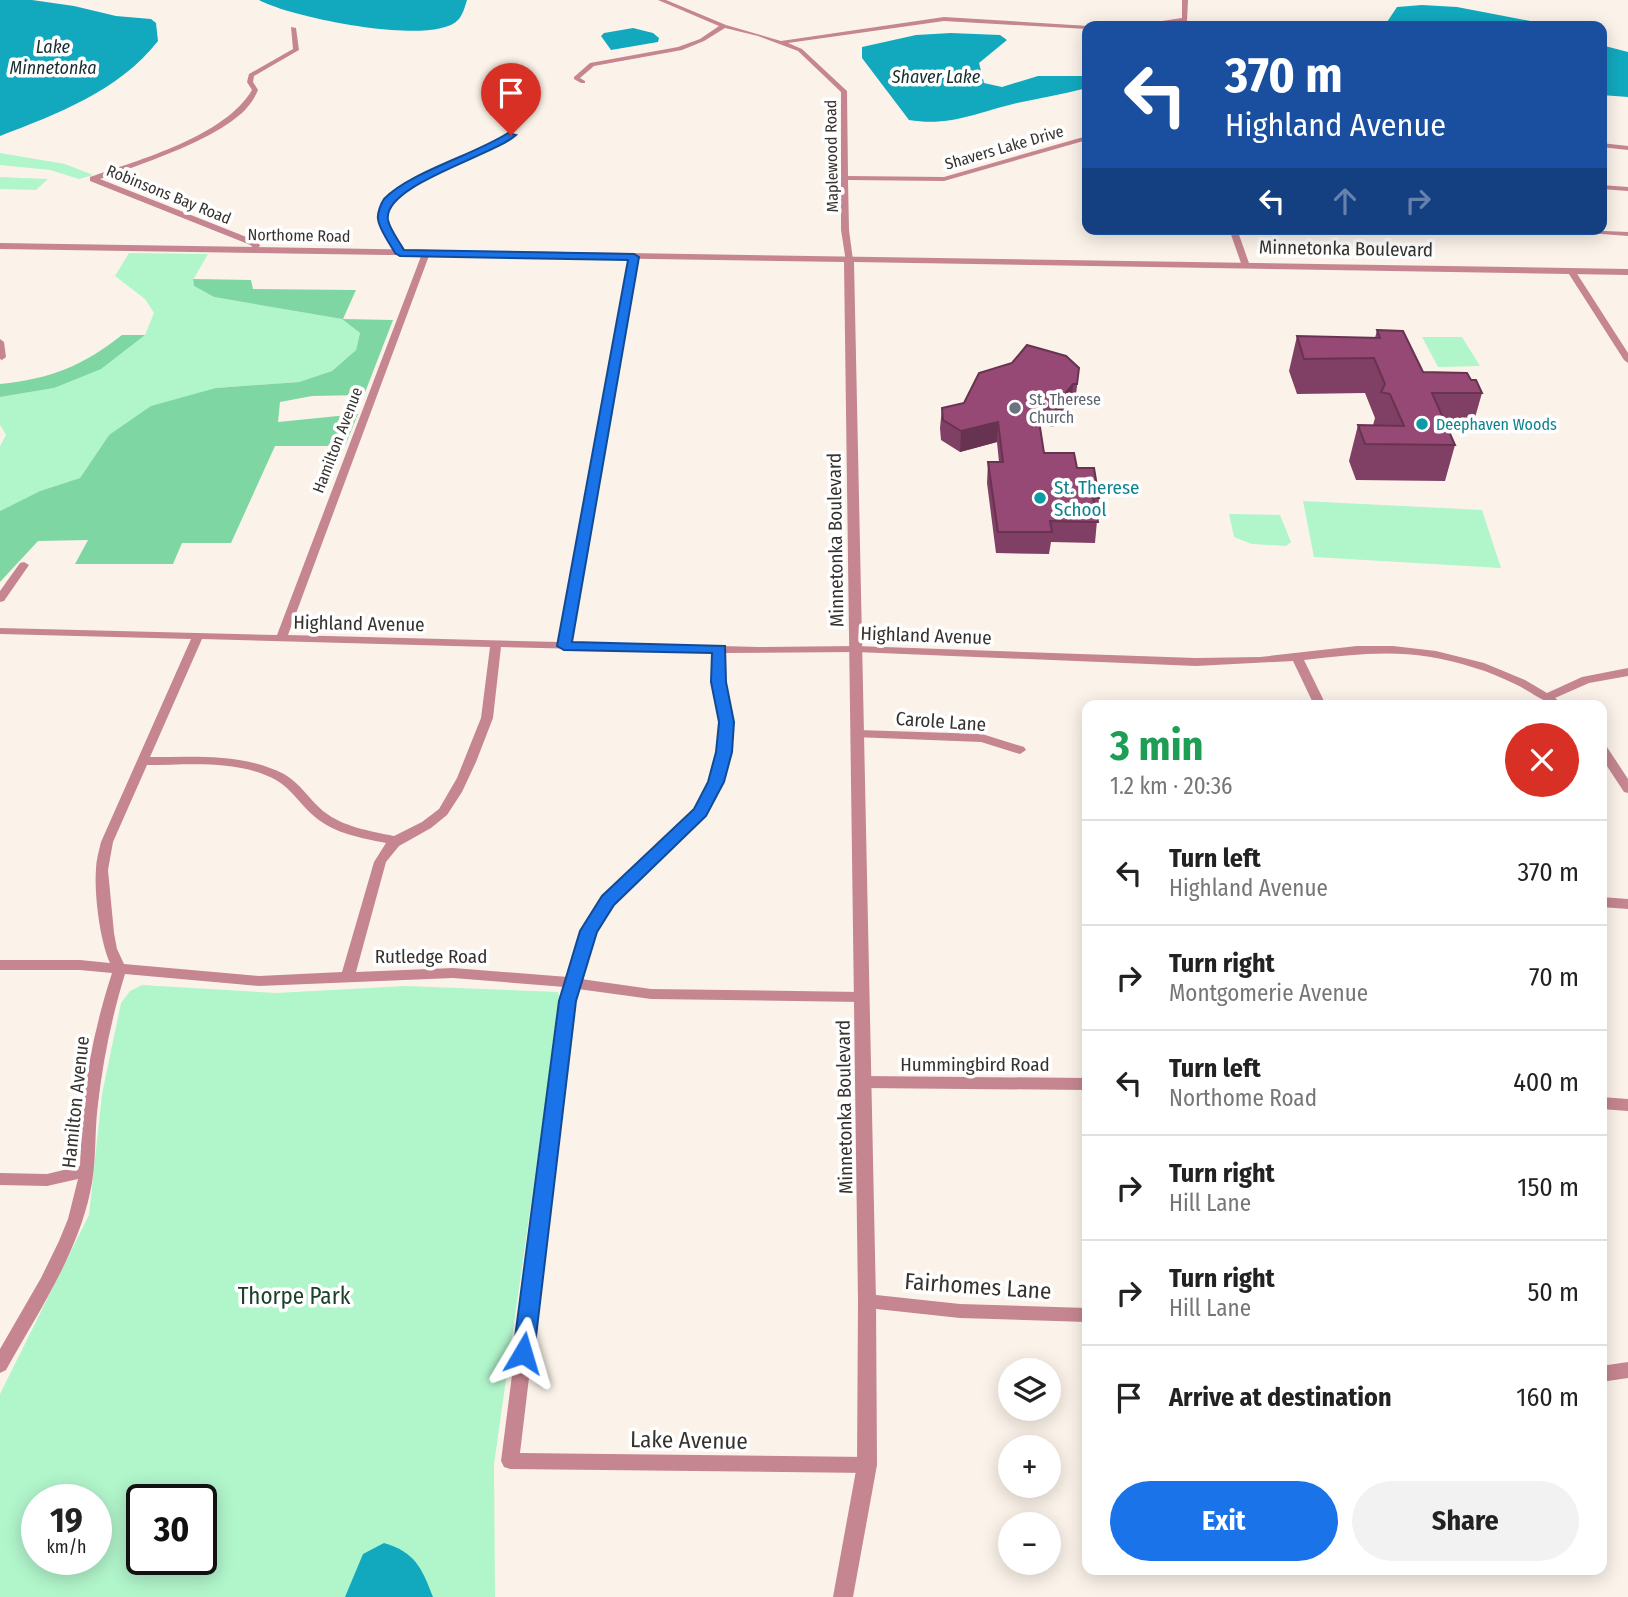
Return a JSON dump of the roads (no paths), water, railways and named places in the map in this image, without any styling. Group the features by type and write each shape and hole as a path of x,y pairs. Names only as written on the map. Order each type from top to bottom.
{"street":[{"name":"Maplewood Road","path":"661,0 724,26 782,42 813,59 844,91 849,260"},
{"path":"1176,21 1185,20 1185,0"},
{"path":"782,42 932,20 1082,27"},
{"path":"583,82 576,78 593,64 680,49 702,40 724,26"},
{"name":"Robinsons Bay Road","path":"254,250 256,244 93,178 190,141 243,109 255,90 250,82 251,75 296,50 293,28"},
{"path":"400,253 383,220 386,202 400,191 459,160 491,148 511,135"},
{"name":"Shavers Lake Drive","path":"845,178 944,179 1082,139"},
{"path":"1607,146 1628,148"},
{"path":"1607,187 1628,189"},
{"path":"1607,232 1628,234"},
{"path":"1235,235 1246,266"},
{"name":"Northome Road","path":"0,246 849,260"},
{"name":"Hamilton Avenue","path":"281,639 426,253"},
{"path":"564,646 634,257"},
{"name":"Minnetonka Boulevard","path":"849,260 1628,272"},
{"name":"Minnetonka Boulevard","path":"843,1597 867,1465 867,1301 856,649 859,275 849,260"},
{"path":"859,275 891,261"},
{"path":"1571,271 1628,360"},
{"path":"0,342 2,357"},
{"path":"0,599 24,565"},
{"name":"Highland Avenue","path":"0,631 564,646 856,649 1196,662 1297,658 1363,649 1424,652 1489,670 1551,700"},
{"path":"120,970 110,949 102,870 107,842 197,638"},
{"path":"348,975 380,862 387,848 442,813 483,732 489,708 492,659 497,643"},
{"path":"572,983 589,931 608,900 697,817 716,782 724,752 727,722 718,682 720,649"},
{"path":"1297,658 1318,700"},
{"path":"1547,697 1586,681 1628,672"},
{"name":"Carole Lane","path":"858,734 982,738 1020,750"},
{"path":"1607,756 1628,789"},
{"path":"142,761 219,762 264,770 298,789 314,810 329,820 357,832 395,841"},
{"path":"1607,902 1628,904"},
{"name":"Rutledge Road","path":"0,965 80,965 259,981 348,975 453,973 674,995 861,997"},
{"name":"Hamilton Avenue","path":"0,1365 65,1247 76,1218 88,1170 89,1126 103,1020 120,970"},
{"name":"Lake Avenue","path":"572,983 510,1461 867,1465"},
{"name":"Hummingbird Road","path":"863,1082 1082,1084"},
{"path":"1607,1103 1628,1105"},
{"path":"0,1179 47,1180 88,1170"},
{"name":"Fairhomes Lane","path":"867,1301 960,1311 1082,1315"},
{"path":"1607,1373 1628,1370"}],"water":[{"name":"Lake Minnetonka","path":"0,0 32,0 116,16 151,19 156,23 158,41 142,59 106,87 65,109 0,136"},
{"path":"259,0 467,0 458,20 444,28 421,31 392,30 329,21 275,7"},
{"path":"1397,7 1457,7 1530,21 1388,21"},
{"path":"633,28 653,33 659,38 658,42 611,50 601,36 604,33"},
{"name":"Shaver Lake","path":"916,35 1000,35 1007,40 979,63 984,83 1002,87 1038,76 1082,76 1082,89 964,118 938,122 909,120 862,58 862,47"},
{"path":"1607,47 1628,52 1628,97 1607,95"},
{"path":"384,1543 403,1551 416,1562 433,1597 345,1597 363,1554"}],"place":[{"name":"St. Therese Church","path":"1015,408"},
{"name":"Deephaven Woods","path":"1422,424"},
{"name":"St. Therese School","path":"1040,498"}],"park label":[{"name":"Thorpe Park","path":"294,1296"}]}
